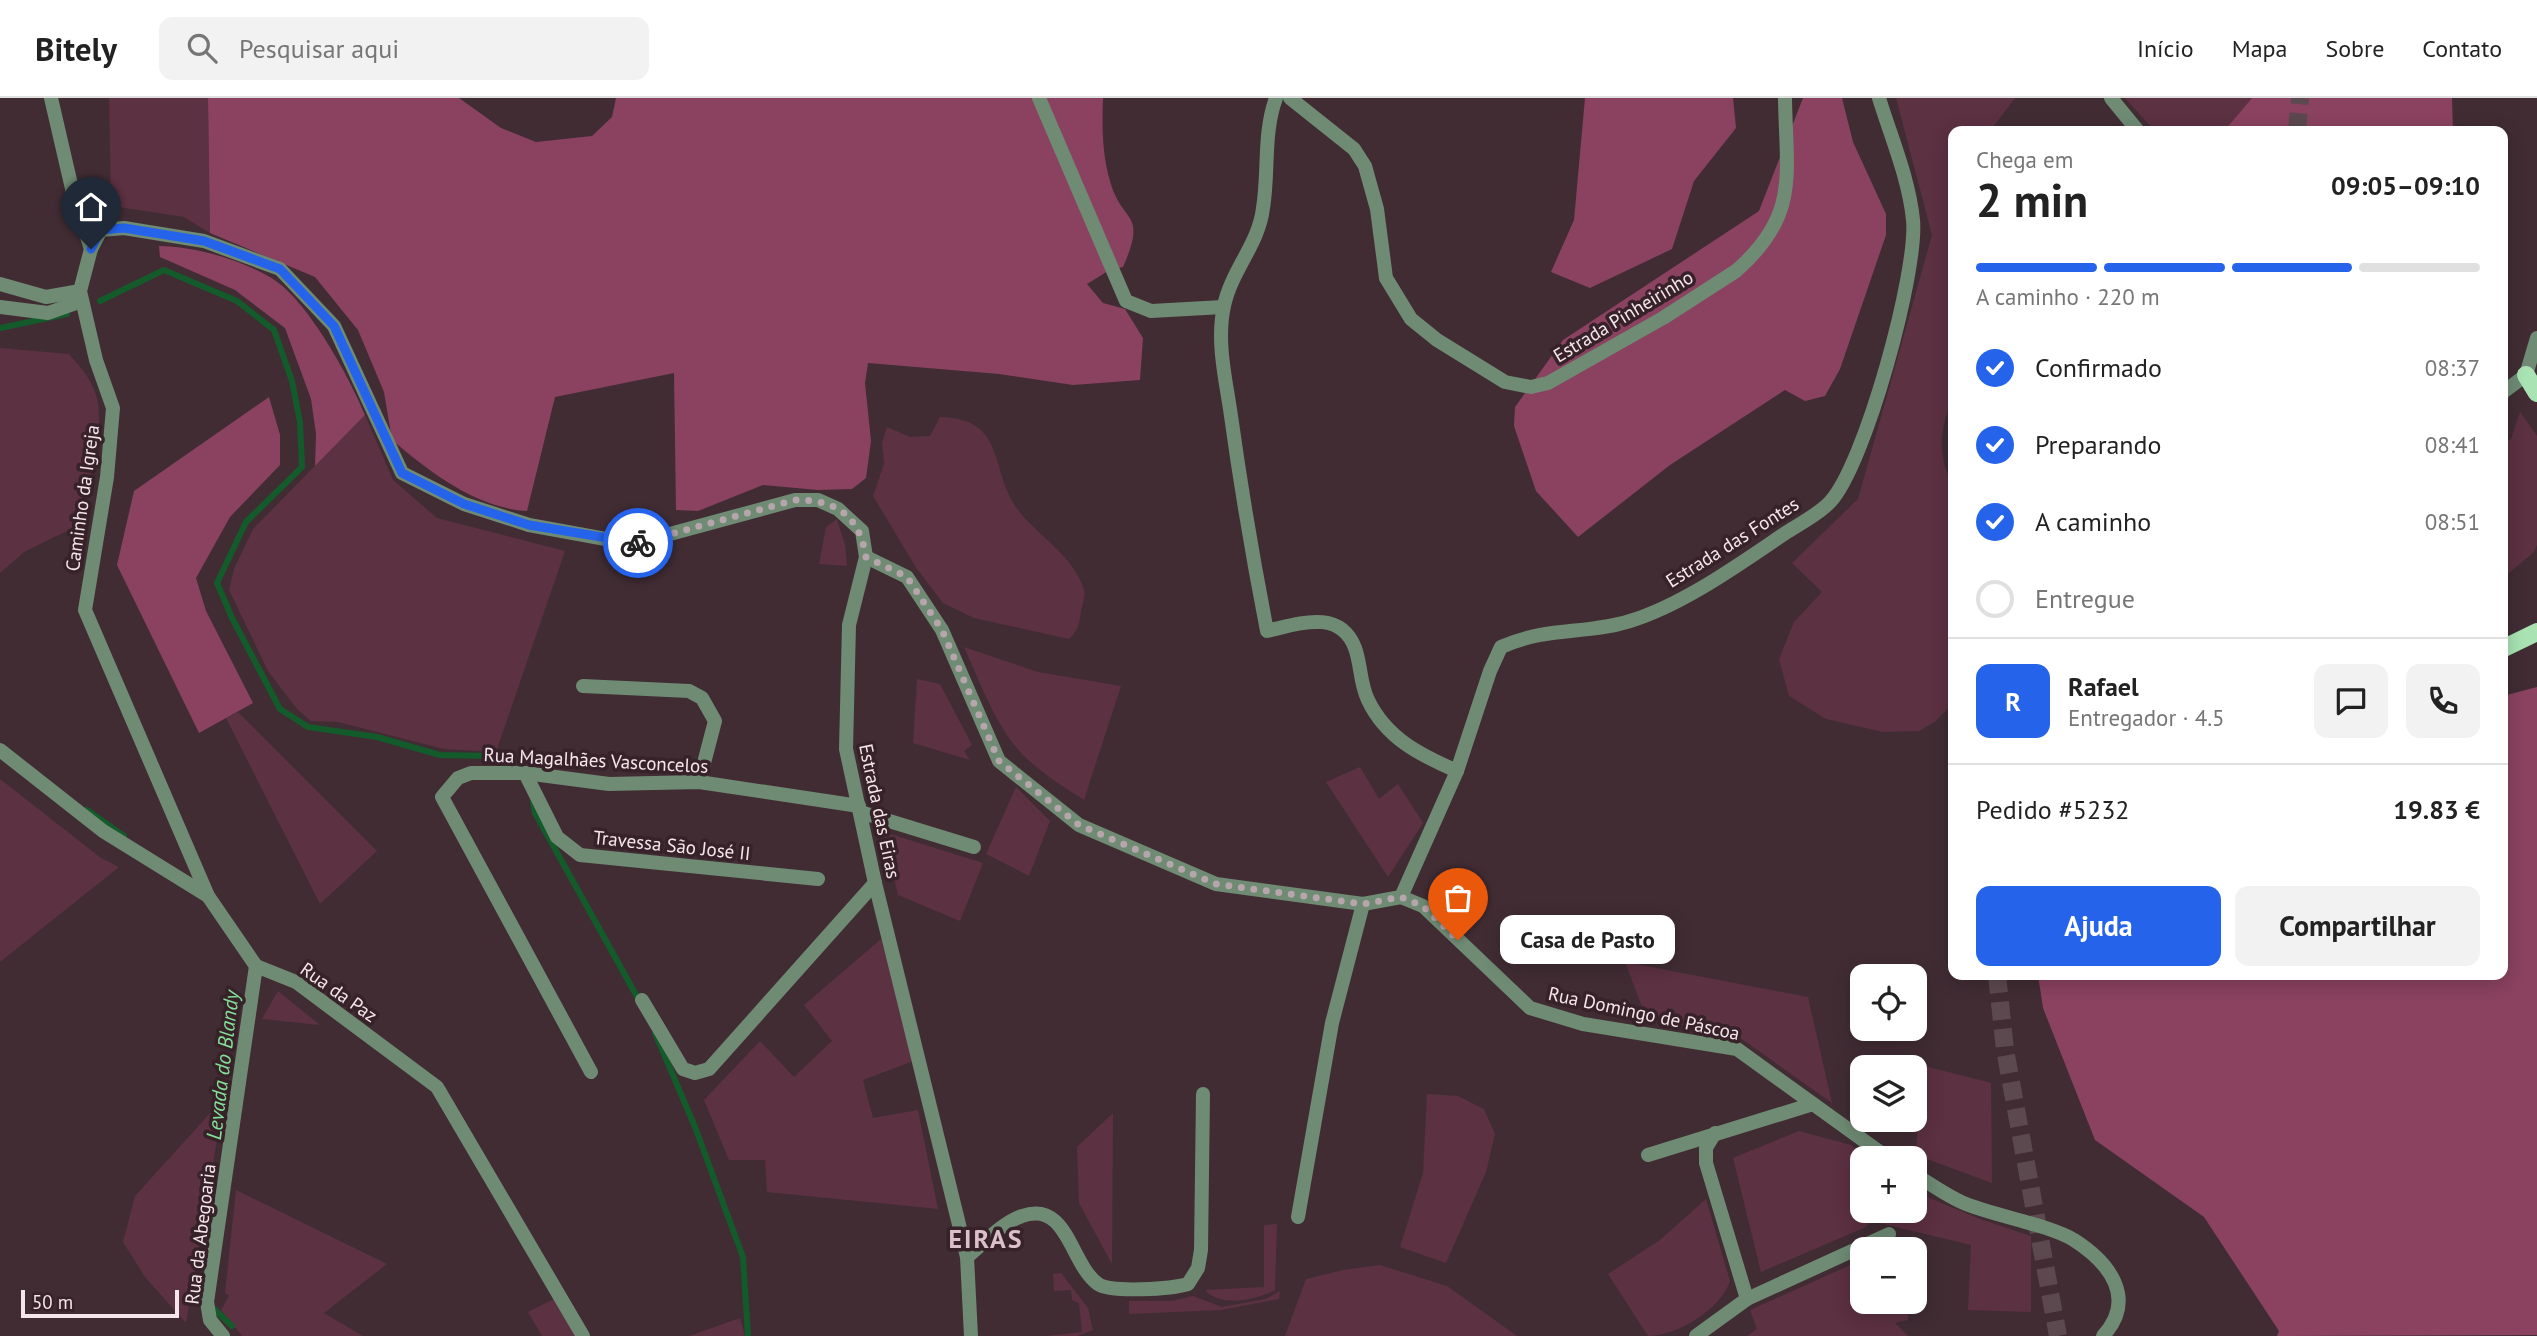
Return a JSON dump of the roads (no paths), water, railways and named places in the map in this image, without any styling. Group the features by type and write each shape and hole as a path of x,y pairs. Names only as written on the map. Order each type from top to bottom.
{"main road":[{"path":"2526,375 2537,393"},
{"path":"2508,646 2537,632"}],"street":[{"path":"51,98 73,193 91,249"},
{"path":"1039,98 1126,301 1151,311 1223,307"},
{"path":"1276,98 1270,115 1263,211 1223,307 1221,349 1242,496 1267,631 1317,620 1342,628 1354,646 1367,699 1387,729 1415,753 1457,771"},
{"name":"Estrada Pinheirinho","path":"1290,98 1354,149 1365,166 1377,209 1386,278 1411,319 1437,341 1505,382 1531,387 1548,383 1603,353 1736,271 1771,236 1783,203 1788,167 1785,98"},
{"name":"Estrada das Fontes","path":"1401,897 1457,771 1490,671 1501,648 1528,635 1630,622 1739,564 1829,504 1842,487 1866,432 1900,313 1914,246 1911,205 1879,98"},
{"path":"2111,98 2134,126"},
{"path":"91,249 101,230 124,228 204,241 280,269 334,326 402,473 464,504 529,525 633,544 795,500 818,500 838,509 862,531 866,557 907,577 942,630 999,761 1079,825 1216,884 1363,904 1401,897"},
{"name":"Caminho da Igreja","path":"91,249 81,296 96,360 113,408 107,477 85,610 208,896"},
{"path":"0,284 46,297 81,296"},
{"path":"0,307 48,313 81,296"},
{"path":"2508,388 2526,375 2537,338"},
{"name":"Estrada das Eiras","path":"866,557 849,625 845,690 846,749 875,883 967,1257 971,1336"},
{"path":"583,686 689,691 702,698 715,721 699,782"},
{"path":"0,750 103,831 208,896 256,966"},
{"name":"Rua Magalhães Vasconcelos","path":"591,1072 442,797 458,778 471,773 525,773 609,784 699,782 859,809 974,847"},
{"name":"Travessa São José II","path":"525,773 557,837 580,855 818,879"},
{"path":"642,1000 683,1069 695,1073 709,1069 875,883"},
{"name":"Rua Domingo de Páscoa","path":"1401,897 1423,906 1530,1008 1583,1024 1737,1049 1871,1146"},
{"path":"1298,1217 1332,1023 1363,904"},
{"name":"Rua da Abegoaria","path":"223,1336 210,1320 207,1303 256,966"},
{"name":"Rua da Paz","path":"256,966 296,982 437,1087 583,1336"},
{"path":"967,1257 1018,1217 1045,1214 1055,1219 1089,1275 1100,1286 1114,1289 1188,1284 1198,1269 1201,1250 1203,1094"},
{"path":"1648,1155 1813,1104"},
{"path":"1714,1133 1706,1148 1706,1163 1747,1299"},
{"path":"1927,1182 1964,1204 2073,1239 2104,1265 2115,1280 2120,1306 2115,1324 2103,1336"},
{"path":"1696,1336 1747,1299 1889,1234"}],"waterway":[{"path":"100,301 164,270 237,301 274,330 292,381 300,422 302,467 246,522 217,583 232,618 280,709 308,727 377,737 440,755 490,756 517,769"},
{"path":"0,328 67,314"},
{"path":"533,802 535,813 640,1002"},
{"name":"Levada do Blandy","path":"87,810 124,836"},
{"path":"655,1033 695,1127 743,1257 748,1336"},
{"name":"Levada do Blandy","path":"210,1305 232,1326"}],"tunnel":[{"path":"2297,126 2300,98"},
{"path":"1998,980 2005,1050 2058,1336"}],"place":[{"name":"Casa de Pasto","path":"1458,940"}],"district":[{"name":"EIRAS","path":"986,1239"}]}
